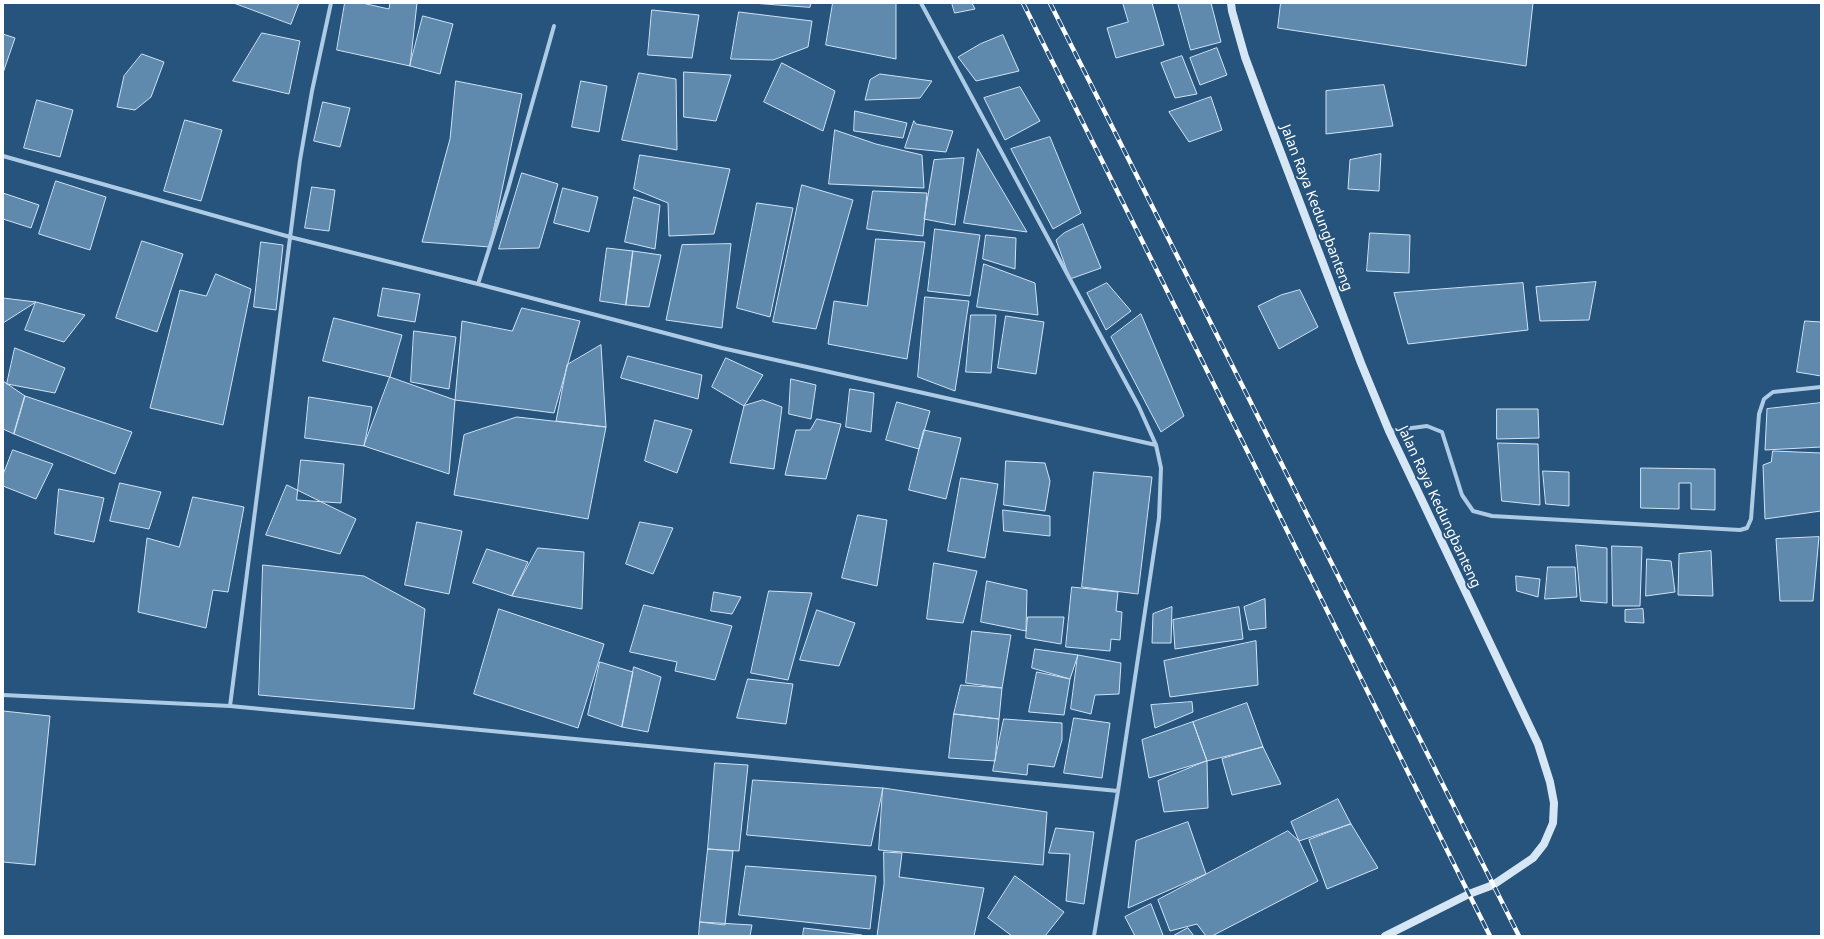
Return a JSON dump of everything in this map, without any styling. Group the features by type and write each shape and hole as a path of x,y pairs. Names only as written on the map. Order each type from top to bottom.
{"street":[{"path":"230,706 300,160 312,91 331,3"},
{"path":"922,3 1139,407 1156,445 1161,468 1158,518 1118,791 1094,936"},
{"name":"Jalan Raya Kedungbanteng","path":"1232,3 1232,11 1245,57 1262,105 1361,362 1389,431 1538,744 1550,782 1554,803 1553,822 1544,844 1533,858 1493,885 1469,894 1385,936"},
{"path":"478,284 511,182 554,26"},
{"path":"3,156 290,237 478,284 722,348 1156,445"},
{"path":"1389,431 1427,426 1442,432 1462,495 1473,511 1492,516 1740,530 1747,528 1751,519 1759,414 1764,399 1773,392 1821,387"},
{"path":"3,695 230,706 1118,791"}],"building":[{"path":"234,3 299,3 291,24"},
{"path":"345,3 362,3 389,9 390,3 417,3 410,66 337,50"},
{"path":"752,3 811,3 810,7"},
{"path":"833,3 896,3 896,59 826,45"},
{"path":"952,3 972,3 975,9 955,13"},
{"path":"1123,3 1152,3 1164,45 1116,58 1107,28 1128,22"},
{"path":"1178,3 1211,3 1221,42 1191,50"},
{"path":"1281,3 1533,3 1526,66 1278,28"},
{"path":"652,10 699,15 692,58 648,55"},
{"path":"739,12 812,21 808,47 773,60 731,59"},
{"path":"423,16 453,24 440,74 410,66"},
{"path":"262,33 300,41 289,94 233,81"},
{"path":"3,34 15,38 3,73"},
{"path":"1003,35 1019,71 976,81 958,57 980,44"},
{"path":"1217,48 1227,75 1200,85 1190,58"},
{"path":"142,54 164,62 151,97 135,110 117,107 124,76"},
{"path":"1182,56 1197,94 1175,98 1161,63"},
{"path":"782,63 835,91 823,131 764,102"},
{"path":"684,72 731,75 716,121 684,117"},
{"path":"639,73 676,79 677,150 622,140"},
{"path":"880,74 932,81 920,98 865,100 870,80"},
{"path":"456,81 522,94 490,247 422,242 450,139"},
{"path":"581,81 607,86 599,132 572,127"},
{"path":"1384,85 1393,126 1326,134 1326,91"},
{"path":"1020,87 1040,121 1005,140 984,98"},
{"path":"1211,97 1222,130 1189,142 1169,112"},
{"path":"37,100 73,110 60,157 24,148"},
{"path":"323,102 350,108 340,147 314,141"},
{"path":"855,111 907,123 903,138 854,131"},
{"path":"185,120 222,130 201,201 164,191"},
{"path":"914,121 916,124 953,131 946,152 905,148"},
{"path":"835,130 876,144 922,155 924,188 829,184"},
{"path":"1050,137 1081,213 1053,229 1011,149"},
{"path":"978,149 1027,232 964,223"},
{"path":"1381,154 1379,191 1348,189 1350,160"},
{"path":"640,155 730,169 714,234 669,236 668,203 634,189"},
{"path":"964,158 955,225 924,219 934,160"},
{"path":"522,173 558,184 539,248 499,249"},
{"path":"56,181 106,197 90,250 39,234"},
{"path":"802,185 853,200 816,329 773,322"},
{"path":"312,187 335,190 329,231 305,228"},
{"path":"563,188 598,197 589,232 554,223"},
{"path":"873,191 927,193 923,236 867,229"},
{"path":"3,193 39,205 31,228 3,219"},
{"path":"634,197 660,205 655,249 625,242"},
{"path":"757,203 793,208 770,317 737,308"},
{"path":"1083,224 1101,268 1070,279 1056,240 1064,233"},
{"path":"935,229 980,235 970,296 928,291"},
{"path":"1370,233 1410,235 1409,273 1367,271"},
{"path":"986,235 1016,238 1015,269 983,259"},
{"path":"876,239 925,242 907,359 828,344 834,301 867,306"},
{"path":"142,241 183,254 157,332 116,318"},
{"path":"261,242 283,245 276,310 254,307"},
{"path":"731,244 722,328 666,320 682,245"},
{"path":"607,248 633,251 626,305 600,301"},
{"path":"633,251 661,255 649,307 626,305"},
{"path":"984,264 1035,283 1038,315 977,307"},
{"path":"216,274 251,289 223,425 150,408 180,290 206,296"},
{"path":"1596,282 1589,320 1540,321 1536,287"},
{"path":"1107,283 1131,311 1106,330 1087,293"},
{"path":"1523,283 1528,330 1408,344 1394,293"},
{"path":"383,288 420,294 415,322 378,316"},
{"path":"1300,290 1318,327 1279,349 1258,306 1281,295"},
{"path":"925,297 969,301 955,391 918,377"},
{"path":"3,298 36,302 3,323"},
{"path":"36,302 85,315 64,342 25,330"},
{"path":"522,308 580,321 554,413 455,400 462,321 512,331"},
{"path":"1141,314 1184,416 1161,432 1111,337"},
{"path":"971,315 996,315 991,373 966,372"},
{"path":"1006,316 1044,322 1036,374 998,368"},
{"path":"334,318 402,335 390,377 323,361"},
{"path":"1805,321 1821,322 1821,376 1797,372"},
{"path":"414,331 456,337 449,389 411,382"},
{"path":"601,345 606,427 556,421 567,365"},
{"path":"15,348 65,368 55,393 7,384"},
{"path":"628,356 702,375 698,399 621,378"},
{"path":"726,358 763,375 744,406 712,387"},
{"path":"390,377 455,400 449,474 364,446"},
{"path":"791,379 816,385 811,419 789,414"},
{"path":"3,381 25,396 14,434 3,429"},
{"path":"850,389 874,393 871,432 846,427"},
{"path":"25,396 132,432 115,474 14,434"},
{"path":"309,397 372,407 364,446 305,438"},
{"path":"763,400 782,407 774,469 730,463 744,406"},
{"path":"897,402 930,411 919,449 886,440"},
{"path":"1821,403 1821,447 1765,450 1767,409"},
{"path":"1497,409 1538,409 1539,438 1497,439"},
{"path":"517,417 606,427 588,519 454,495 464,435"},
{"path":"817,419 841,424 826,479 785,475 796,430 810,430"},
{"path":"655,420 692,430 677,473 645,461"},
{"path":"924,430 961,438 946,499 909,490"},
{"path":"1498,443 1538,444 1540,505 1502,501"},
{"path":"13,450 53,464 36,499 3,486 3,475"},
{"path":"1773,451 1821,453 1821,511 1765,519 1763,465 1771,462"},
{"path":"301,460 344,464 341,503 297,500"},
{"path":"1006,461 1045,463 1050,481 1045,511 1004,505"},
{"path":"1641,468 1715,469 1715,510 1691,509 1691,483 1679,483 1679,509 1641,508"},
{"path":"1543,471 1569,472 1569,506 1546,504"},
{"path":"1094,472 1152,477 1138,594 1082,587"},
{"path":"961,478 998,484 985,558 948,551"},
{"path":"120,483 161,492 149,529 110,521"},
{"path":"287,485 356,519 340,554 266,535"},
{"path":"59,489 104,498 94,542 55,534"},
{"path":"193,497 244,507 228,592 213,590 206,628 138,612 147,538 179,547"},
{"path":"1003,510 1050,516 1050,536 1004,531"},
{"path":"858,515 887,520 877,586 842,578"},
{"path":"417,522 462,531 449,594 405,585"},
{"path":"640,522 673,528 653,574 626,564"},
{"path":"1819,537 1813,601 1780,601 1776,539"},
{"path":"1576,545 1607,548 1607,603 1581,601"},
{"path":"1612,546 1642,547 1640,606 1613,606"},
{"path":"538,548 584,552 582,609 512,596"},
{"path":"487,549 528,562 512,596 473,583"},
{"path":"1711,551 1713,596 1678,595 1679,554"},
{"path":"1647,559 1671,561 1675,592 1646,596"},
{"path":"934,563 977,571 963,623 927,619"},
{"path":"263,565 364,576 425,609 414,709 259,695"},
{"path":"1548,567 1575,567 1577,597 1545,599"},
{"path":"1516,576 1540,579 1538,597 1517,591"},
{"path":"987,581 1027,590 1026,631 981,622"},
{"path":"1072,587 1118,592 1116,611 1122,612 1120,640 1111,639 1110,651 1066,647"},
{"path":"769,591 812,593 788,680 751,673"},
{"path":"714,592 741,597 732,614 711,611"},
{"path":"1265,599 1266,628 1249,630 1244,607"},
{"path":"644,605 732,626 715,680 675,671 677,662 630,652"},
{"path":"1172,607 1171,643 1152,643 1153,614"},
{"path":"1239,607 1243,639 1175,649 1173,620"},
{"path":"499,609 604,644 578,728 474,694"},
{"path":"1643,609 1644,623 1625,622 1625,610"},
{"path":"817,610 855,623 839,666 800,660"},
{"path":"1028,617 1064,617 1061,644 1026,638"},
{"path":"972,631 1011,635 1002,688 966,683"},
{"path":"1256,641 1258,685 1170,697 1164,661"},
{"path":"1035,649 1078,655 1070,679 1032,668"},
{"path":"1078,655 1121,663 1119,694 1095,695 1091,714 1071,709"},
{"path":"600,662 633,672 622,727 588,715"},
{"path":"634,667 661,677 648,732 622,727"},
{"path":"1037,672 1070,679 1064,715 1029,712"},
{"path":"748,679 793,684 786,724 737,718"},
{"path":"961,685 1002,688 999,719 954,714"},
{"path":"1192,702 1193,712 1155,728 1151,705"},
{"path":"1247,703 1263,747 1207,761 1193,722"},
{"path":"3,711 50,716 35,865 3,862"},
{"path":"954,714 999,719 995,761 949,758"},
{"path":"1074,718 1110,723 1102,778 1064,773"},
{"path":"1004,719 1062,723 1062,740 1054,767 1028,764 1027,775 993,771"},
{"path":"1193,722 1207,761 1149,778 1142,740"},
{"path":"1263,747 1281,784 1232,795 1222,759"},
{"path":"1207,761 1208,808 1164,812 1158,781"},
{"path":"715,763 748,765 739,851 708,849"},
{"path":"753,780 883,788 871,846 747,835"},
{"path":"883,788 1047,812 1043,865 879,850"},
{"path":"1338,799 1351,824 1299,841 1291,822"},
{"path":"1188,822 1206,874 1128,908 1136,841"},
{"path":"1351,824 1378,868 1327,889 1309,840"},
{"path":"1056,828 1094,832 1084,904 1066,901 1070,854 1049,853"},
{"path":"1288,831 1299,841 1318,881 1212,936 1206,936 1197,924 1170,931 1158,900"},
{"path":"708,849 733,851 725,925 700,922"},
{"path":"884,852 902,853 899,877 984,888 974,936 877,936 884,884"},
{"path":"746,866 876,876 870,929 739,915"},
{"path":"1015,876 1064,912 1045,936 1012,936 988,918"},
{"path":"1151,904 1163,935 1135,936 1125,917"},
{"path":"700,922 752,925 750,936 699,936"},
{"path":"804,928 862,935 862,936 803,936"},
{"path":"1188,928 1194,936 1173,936"}],"railway":[{"path":"1023,3 1490,936"},
{"path":"1050,3 1519,936"}]}
